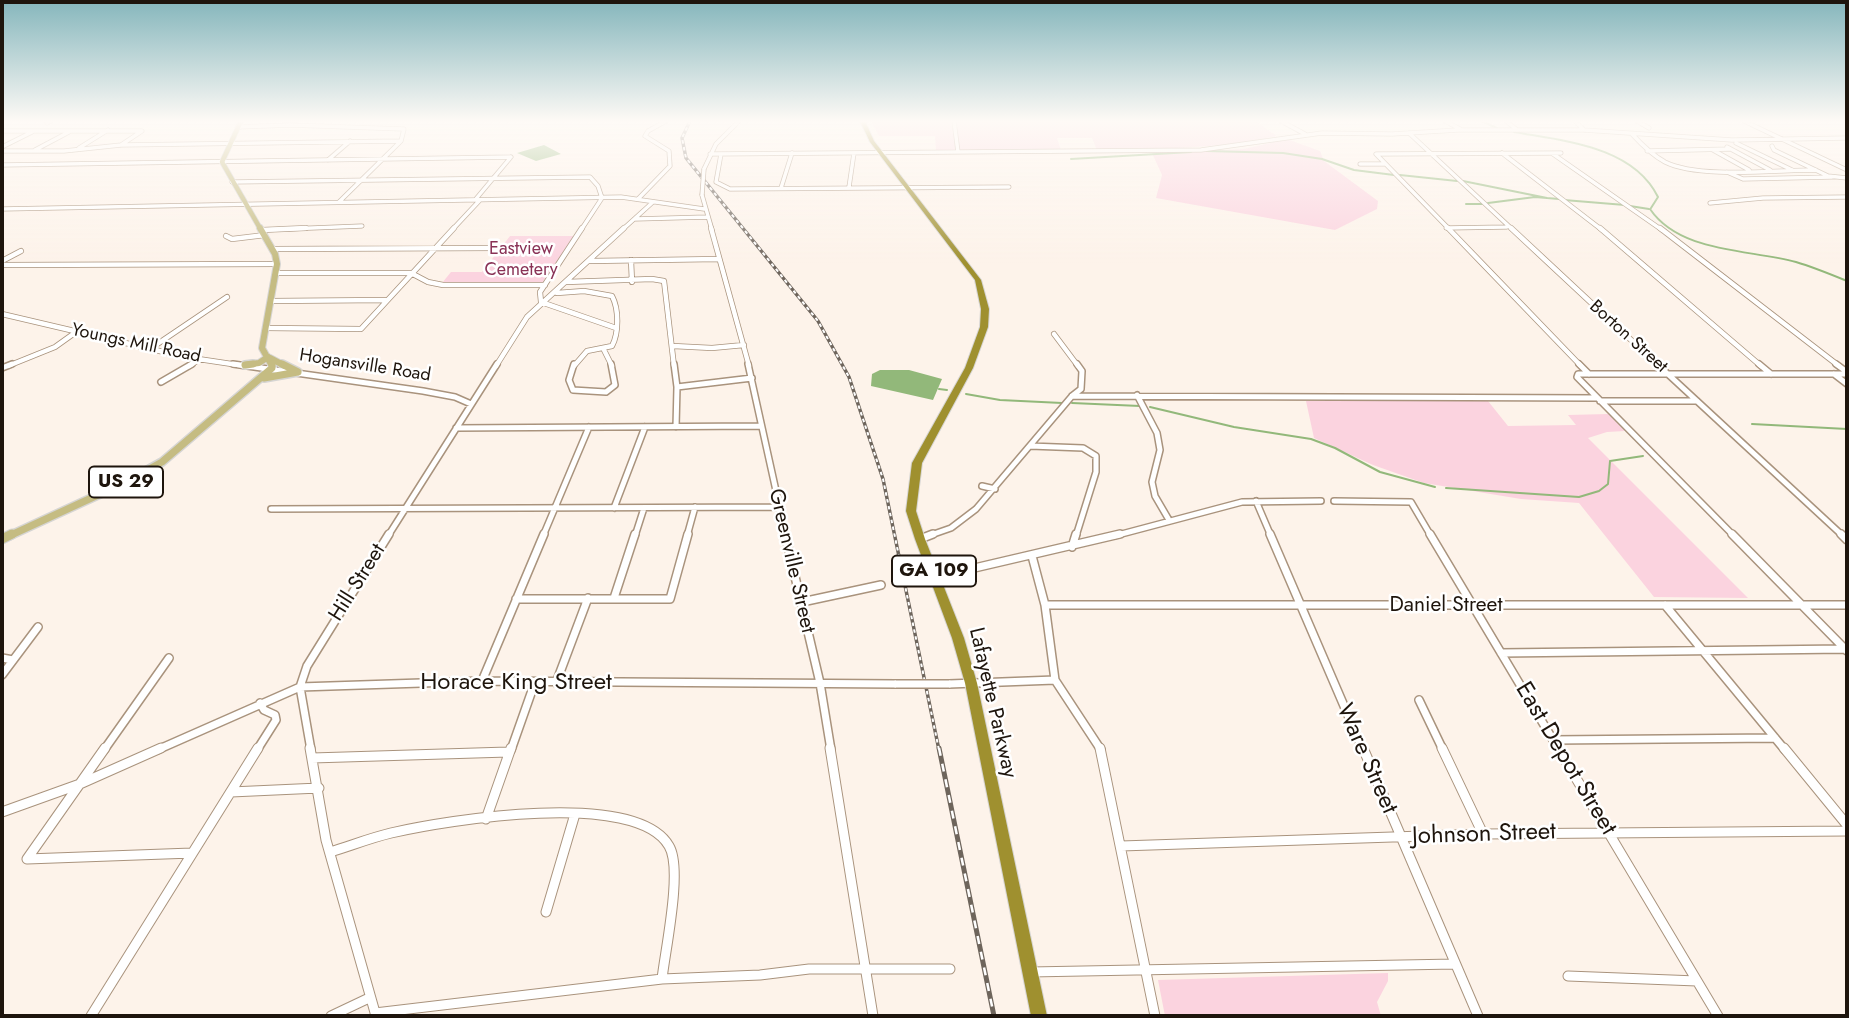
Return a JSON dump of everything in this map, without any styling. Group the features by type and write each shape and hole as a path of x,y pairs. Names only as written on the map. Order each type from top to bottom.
{"highway":[{"name":"Lafayette Parkway","path":"895,169 978,280 985,309 984,327 969,368 917,463 911,511 971,683 1039,1016"}],"main road":[{"name":"Hogansville Road","path":"225,169 273,248 277,264 262,348 274,365 272,368"},
{"path":"245,365 259,363 268,357 298,372"},
{"path":"257,367 261,372 261,379 298,372"},
{"name":"US 29","path":"2,539 124,483 162,462 272,368"}],"street":[{"path":"339,202 373,169"},
{"path":"264,328 361,329 502,169"},
{"path":"638,199 668,169"},
{"name":"Greenville Street","path":"704,169 702,195 705,213 744,345 820,683 873,1016"},
{"path":"718,169 716,182 724,187 1009,187"},
{"path":"780,188 787,169"},
{"path":"849,187 852,169"},
{"path":"1389,169 1590,374"},
{"name":"Borton Street","path":"1447,169 1847,540"},
{"path":"1521,169 1622,245 1771,374"},
{"path":"1573,169 1661,229 1847,373"},
{"path":"1687,169 1703,171 1816,170"},
{"path":"1746,169 1751,171"},
{"path":"1766,169 1784,179"},
{"path":"1813,169 1832,177"},
{"path":"1727,171 1741,179 1847,178"},
{"path":"232,182 590,177 598,186 602,198"},
{"path":"1710,203 1763,198 1847,197"},
{"path":"2,209 602,198 638,199 705,213"},
{"name":"Hill Street","path":"300,687 307,666 326,633 515,332 541,302 540,292 602,198"},
{"path":"541,302 653,202"},
{"path":"634,219 705,213"},
{"path":"226,236 232,239 263,233 362,226"},
{"path":"1446,228 1508,227"},
{"path":"273,248 497,248"},
{"path":"2,263 21,251"},
{"path":"590,261 719,259"},
{"path":"631,260 632,282"},
{"path":"2,263 277,264"},
{"path":"275,273 411,273 421,280 443,285 545,285"},
{"path":"564,284 652,279 664,281 677,387 676,427"},
{"path":"564,284 570,290"},
{"path":"554,293 570,290 612,296 615,301 616,340 613,346 604,350 578,355 569,380 573,390 606,392 615,385 613,367 604,350"},
{"path":"150,349 227,297"},
{"path":"270,302 387,300"},
{"path":"541,302 616,328"},
{"name":"Youngs Mill Road","path":"2,314 150,349 200,359 272,368"},
{"path":"2,368 55,347 76,332"},
{"path":"920,538 957,525 995,489 1072,397 1082,389 1082,371 1054,334"},
{"path":"673,346 712,348 744,345"},
{"path":"161,383 200,359"},
{"name":"Hogansville Road","path":"272,368 423,391 455,397 471,404"},
{"path":"1847,373 1590,374 1577,377 1847,650"},
{"path":"1834,374 1847,384"},
{"path":"677,387 752,378"},
{"path":"1072,397 1137,395 1697,401"},
{"path":"1137,395 1156,427 1160,448 1152,487 1169,520"},
{"path":"456,428 761,426"},
{"path":"482,681 589,427"},
{"path":"614,508 645,427"},
{"path":"1030,446 1083,448 1096,456 1096,472 1072,547"},
{"path":"982,486 995,489"},
{"path":"936,577 1072,547 1169,520 1256,501 1321,501"},
{"name":"Ware Street","path":"1256,501 1478,1016"},
{"name":"East Depot Street","path":"1334,501 1411,502 1718,1016"},
{"path":"516,599 670,599 695,507"},
{"path":"271,509 779,507"},
{"path":"614,598 644,508"},
{"path":"1032,556 1045,605 1055,681 1102,751 1155,1016"},
{"path":"802,602 881,585"},
{"path":"556,683 588,598"},
{"name":"Daniel Street","path":"1045,605 1847,606"},
{"path":"1665,605 1847,825"},
{"path":"2,675 38,627"},
{"path":"1501,653 1847,650"},
{"path":"2,658 13,660"},
{"path":"169,658 27,859 192,853"},
{"name":"Horace King Street","path":"2,812 80,784 300,687 482,681 949,684 1055,681"},
{"path":"486,819 535,682"},
{"path":"300,687 330,852 369,998 376,1015 662,979 866,968 950,969"},
{"path":"1419,700 1483,834"},
{"path":"91,1016 276,720 275,715 264,710 260,703"},
{"path":"1553,740 1775,738"},
{"path":"312,758 508,752"},
{"path":"231,792 319,788"},
{"path":"330,852 390,834 486,819 601,813 636,819 657,829 670,846 674,867 662,979"},
{"path":"547,912 575,814"},
{"name":"Johnson Street","path":"1121,846 1483,834 1847,831"},
{"path":"1029,972 1455,964"},
{"path":"1568,976 1697,981"},
{"path":"331,1016 369,998"}],"green space":[{"path":"1159,169 1334,169 1378,201 1377,209 1335,230 1156,198 1162,175"},
{"name":"Eastview Cemetery","path":"510,236 574,236 542,283 442,283 451,272 482,272"},
{"path":"1306,401 1488,401 1508,426 1576,425 1568,415 1608,414 1625,431 1607,432 1588,438 1748,598 1654,597 1579,503 1521,499 1424,483 1373,465 1314,438"},
{"path":"1388,973 1388,981 1377,1002 1381,1016 1165,1016 1158,980"}],"shaded area":[{"path":"880,370 909,370 942,379 933,400 871,386 872,374"}],"waterway":[{"path":"1350,169 1394,175"},
{"path":"1634,169 1647,180 1658,197 1651,208"},
{"path":"1400,175 1457,181"},
{"path":"1463,181 1547,198"},
{"path":"1488,203 1547,198"},
{"path":"1547,198 1559,199"},
{"path":"1564,200 1625,205"},
{"path":"1466,204 1482,204"},
{"path":"1630,206 1649,209"},
{"path":"1650,209 1663,223 1697,242 1796,262 1847,281"},
{"path":"939,389 947,390"},
{"path":"966,394 1000,400 1062,403"},
{"path":"1072,403 1140,406"},
{"path":"1150,407 1234,427 1311,439 1335,448 1380,472 1435,487"},
{"path":"1752,424 1847,429"},
{"path":"1446,488 1579,497 1599,491 1608,484 1610,461 1643,456"}],"railway":[{"path":"695,169 818,321 849,377 883,479 939,750"},
{"path":"939,748 994,1016"}]}
